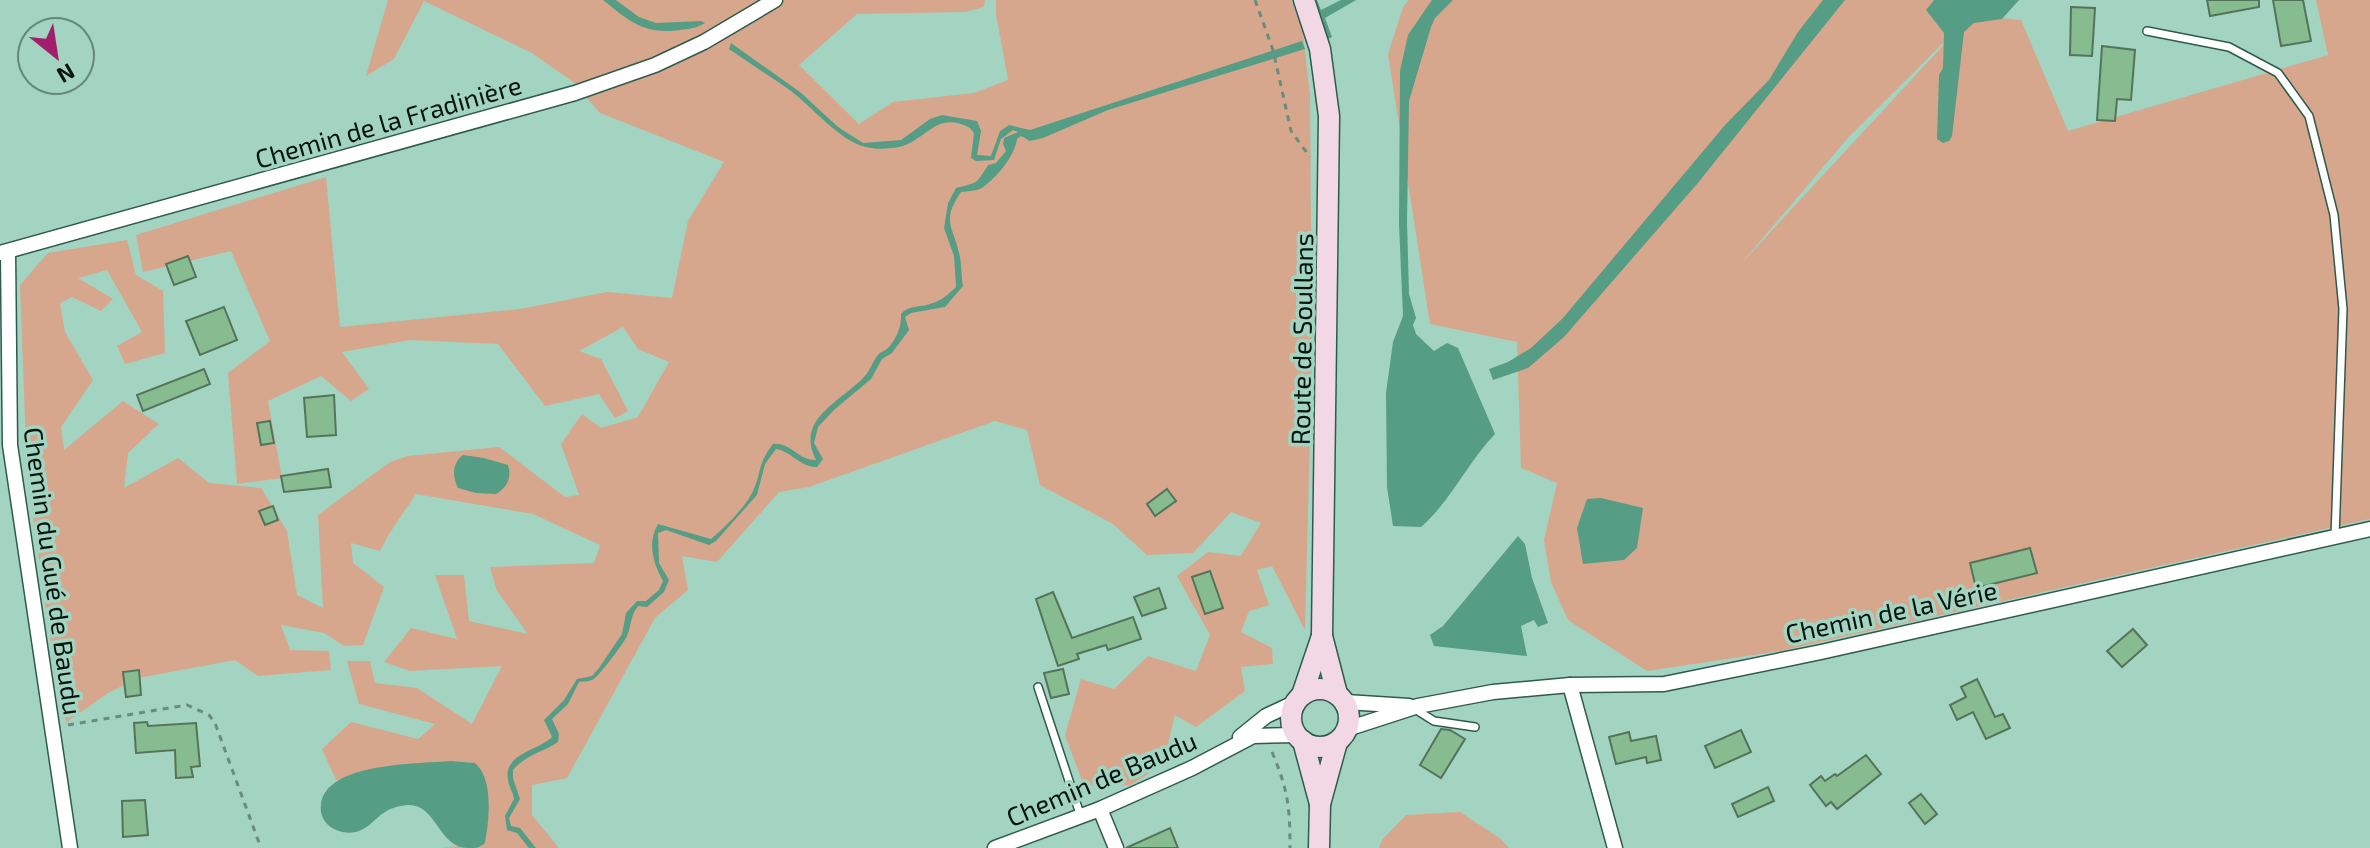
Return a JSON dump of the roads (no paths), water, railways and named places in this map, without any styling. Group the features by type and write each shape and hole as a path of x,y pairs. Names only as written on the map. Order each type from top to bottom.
{"main road":[{"name":"Route de Soullans","path":"1304,0 1318,44 1329,116 1322,636 1342,698"},
{"name":"Route de Soullans","path":"1299,698 1322,636"},
{"path":"1319,848 1320,804 1350,717 1342,698 1319,688 1299,698 1291,719 1320,804"},
{"path":"1300,738 1319,747 1342,736"}],"street":[{"name":"Chemin de la Fradinière","path":"4,252 575,93 655,65 704,42 775,0"},
{"name":"Chemin du Gué de Baudu","path":"4,252 10,445 70,848"},
{"name":"Chemin de la Vérie","path":"1342,736 1415,707 1493,692 1570,685 1664,684 2370,529"},
{"path":"1570,685 1615,848"},
{"name":"Chemin de Baudu","path":"1224,750 1266,716 1299,698"},
{"name":"Chemin de la Vérie","path":"1342,698 1415,707"},
{"name":"Chemin de Baudu","path":"995,848 1100,809 1192,768 1253,736 1300,738"},
{"path":"1100,809 1116,848"}],"lane":[{"path":"2147,31 2229,47 2278,73 2309,116 2334,215 2343,309 2335,537"},
{"path":"1038,687 1081,817"},
{"path":"1415,707 1434,721 1475,727"}]}
